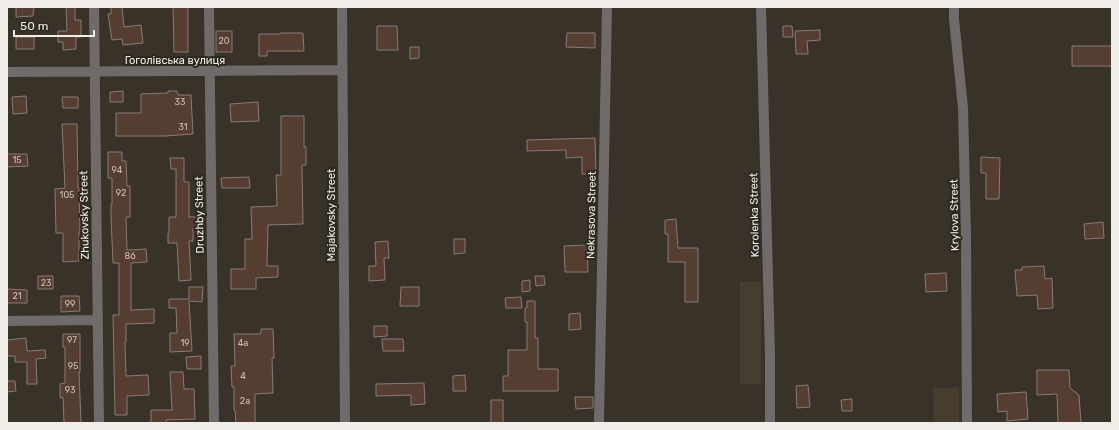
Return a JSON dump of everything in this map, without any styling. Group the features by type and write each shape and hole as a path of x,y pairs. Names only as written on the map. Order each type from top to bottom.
{"street":[{"name":"Zhukovsky Street","path":"94,7 99,423"},
{"name":"Druzhby Street","path":"209,7 214,423"},
{"name":"Majakovsky Street","path":"342,7 344,423"},
{"name":"Nekrasova Street","path":"599,423 607,7"},
{"name":"Korolenka Street","path":"761,7 770,355 770,423"},
{"name":"Krylova Street","path":"954,7 963,108 966,236 967,423"},
{"name":"Гоголівська вулиця","path":"7,72 209,72 342,70"},
{"path":"7,321 98,320"}],"shaded area":[{"path":"740,282 761,282 761,384 740,384"},
{"path":"959,387 959,423 934,423 933,388"}],"building":[{"path":"16,7 34,7 33,16 16,17"},
{"path":"66,7 75,7 75,20 81,20 81,37 76,37 76,49 63,50 63,42 58,42 58,31 67,31"},
{"path":"111,7 122,7 124,27 141,25 143,43 123,45 122,39 112,40 108,14 111,14"},
{"path":"173,7 188,7 188,52 174,52"},
{"path":"377,26 397,26 398,50 377,50"},
{"path":"783,26 792,26 793,37 783,37"},
{"path":"820,30 820,40 807,41 808,54 796,54 795,31"},
{"path":"216,31 232,31 232,52 216,52"},
{"path":"303,33 304,51 267,51 267,56 259,56 259,34"},
{"path":"567,33 595,33 595,48 566,47"},
{"path":"16,37 34,37 34,49 16,49"},
{"path":"1072,46 1112,46 1112,66 1072,66"},
{"path":"410,47 419,47 419,58 410,59"},
{"path":"123,91 123,102 110,102 110,92"},
{"path":"168,91 177,91 178,95 191,95 193,134 165,136 116,136 116,113 141,113 141,94 168,93"},
{"path":"26,96 27,113 13,114 12,97"},
{"path":"62,97 78,97 78,108 63,108"},
{"path":"258,102 259,121 231,122 230,104"},
{"path":"281,116 304,116 304,147 306,147 306,165 302,165 303,224 268,225 267,266 278,266 278,277 256,278 256,289 231,289 231,269 245,269 245,239 252,239 251,207 277,206 276,175 281,175"},
{"path":"62,124 77,124 80,232 79,261 63,262 63,233 56,233 55,189 65,188"},
{"path":"595,138 596,174 582,174 582,157 566,158 566,150 527,151 527,140"},
{"path":"108,152 122,152 122,161 126,161 127,186 130,186 130,217 126,217 127,250 146,249 147,262 131,263 131,310 154,309 154,323 126,324 126,376 148,375 149,395 127,396 127,415 115,415 113,315 119,315 119,263 113,263 111,217 112,178 108,178"},
{"path":"7,154 27,154 28,166 7,167"},
{"path":"981,157 1000,158 999,199 986,199 986,173 981,173"},
{"path":"170,158 184,158 184,182 189,182 189,217 196,217 196,228 193,228 193,241 189,241 191,280 179,281 177,243 168,243 169,217 176,217 176,169 171,169"},
{"path":"249,177 250,188 222,188 221,178"},
{"path":"676,219 678,248 698,248 698,302 685,302 685,262 668,262 668,234 665,234 665,220"},
{"path":"1103,222 1104,238 1085,239 1084,224"},
{"path":"454,239 465,239 465,253 454,254"},
{"path":"388,241 389,258 384,258 385,280 369,281 369,266 376,266 375,242"},
{"path":"587,245 588,272 565,272 564,246"},
{"path":"1044,266 1045,279 1052,278 1053,308 1038,309 1037,295 1017,296 1015,270 1022,270 1022,267"},
{"path":"946,273 947,291 926,292 925,274"},
{"path":"38,276 53,276 53,289 38,289"},
{"path":"535,276 544,276 545,285 536,286"},
{"path":"530,280 530,291 522,292 522,281"},
{"path":"189,287 203,287 202,302 189,301 192,351 170,352 170,333 177,333 176,308 169,308 169,299 189,299"},
{"path":"401,287 419,287 419,306 400,306"},
{"path":"7,289 27,290 27,303 7,303"},
{"path":"61,296 79,296 80,311 61,312"},
{"path":"521,297 522,308 506,308 505,298"},
{"path":"527,301 535,301 535,338 538,338 538,369 558,369 558,391 503,391 503,376 508,376 508,350 527,350 527,322 525,322 525,308 527,308"},
{"path":"580,313 581,329 569,330 569,314"},
{"path":"374,326 387,326 387,336 374,337"},
{"path":"261,329 273,329 273,393 255,394 255,423 236,423 231,366 235,366 234,334 261,334"},
{"path":"63,334 80,334 79,372 81,423 64,423 63,397 60,398 60,384 65,383 65,347 63,347"},
{"path":"26,338 27,351 45,350 46,358 36,359 37,384 27,384 27,362 15,362 15,356 7,356 7,340"},
{"path":"382,339 403,339 404,351 383,351"},
{"path":"201,356 201,369 187,369 186,357"},
{"path":"1037,370 1069,370 1070,388 1079,395 1081,423 1058,423 1057,394 1037,395"},
{"path":"170,372 183,372 184,389 194,389 195,419 166,420 166,423 151,423 151,410 172,410"},
{"path":"465,375 466,391 453,391 453,376"},
{"path":"7,381 15,381 16,391 7,392"},
{"path":"424,383 425,404 411,405 411,395 376,396 376,384"},
{"path":"808,385 810,407 797,408 796,386"},
{"path":"1026,392 1028,419 1007,421 1007,411 998,412 997,394"},
{"path":"575,397 593,397 593,408 576,409"},
{"path":"852,399 852,411 842,411 841,400"},
{"path":"491,400 503,400 503,423 491,423"}]}
